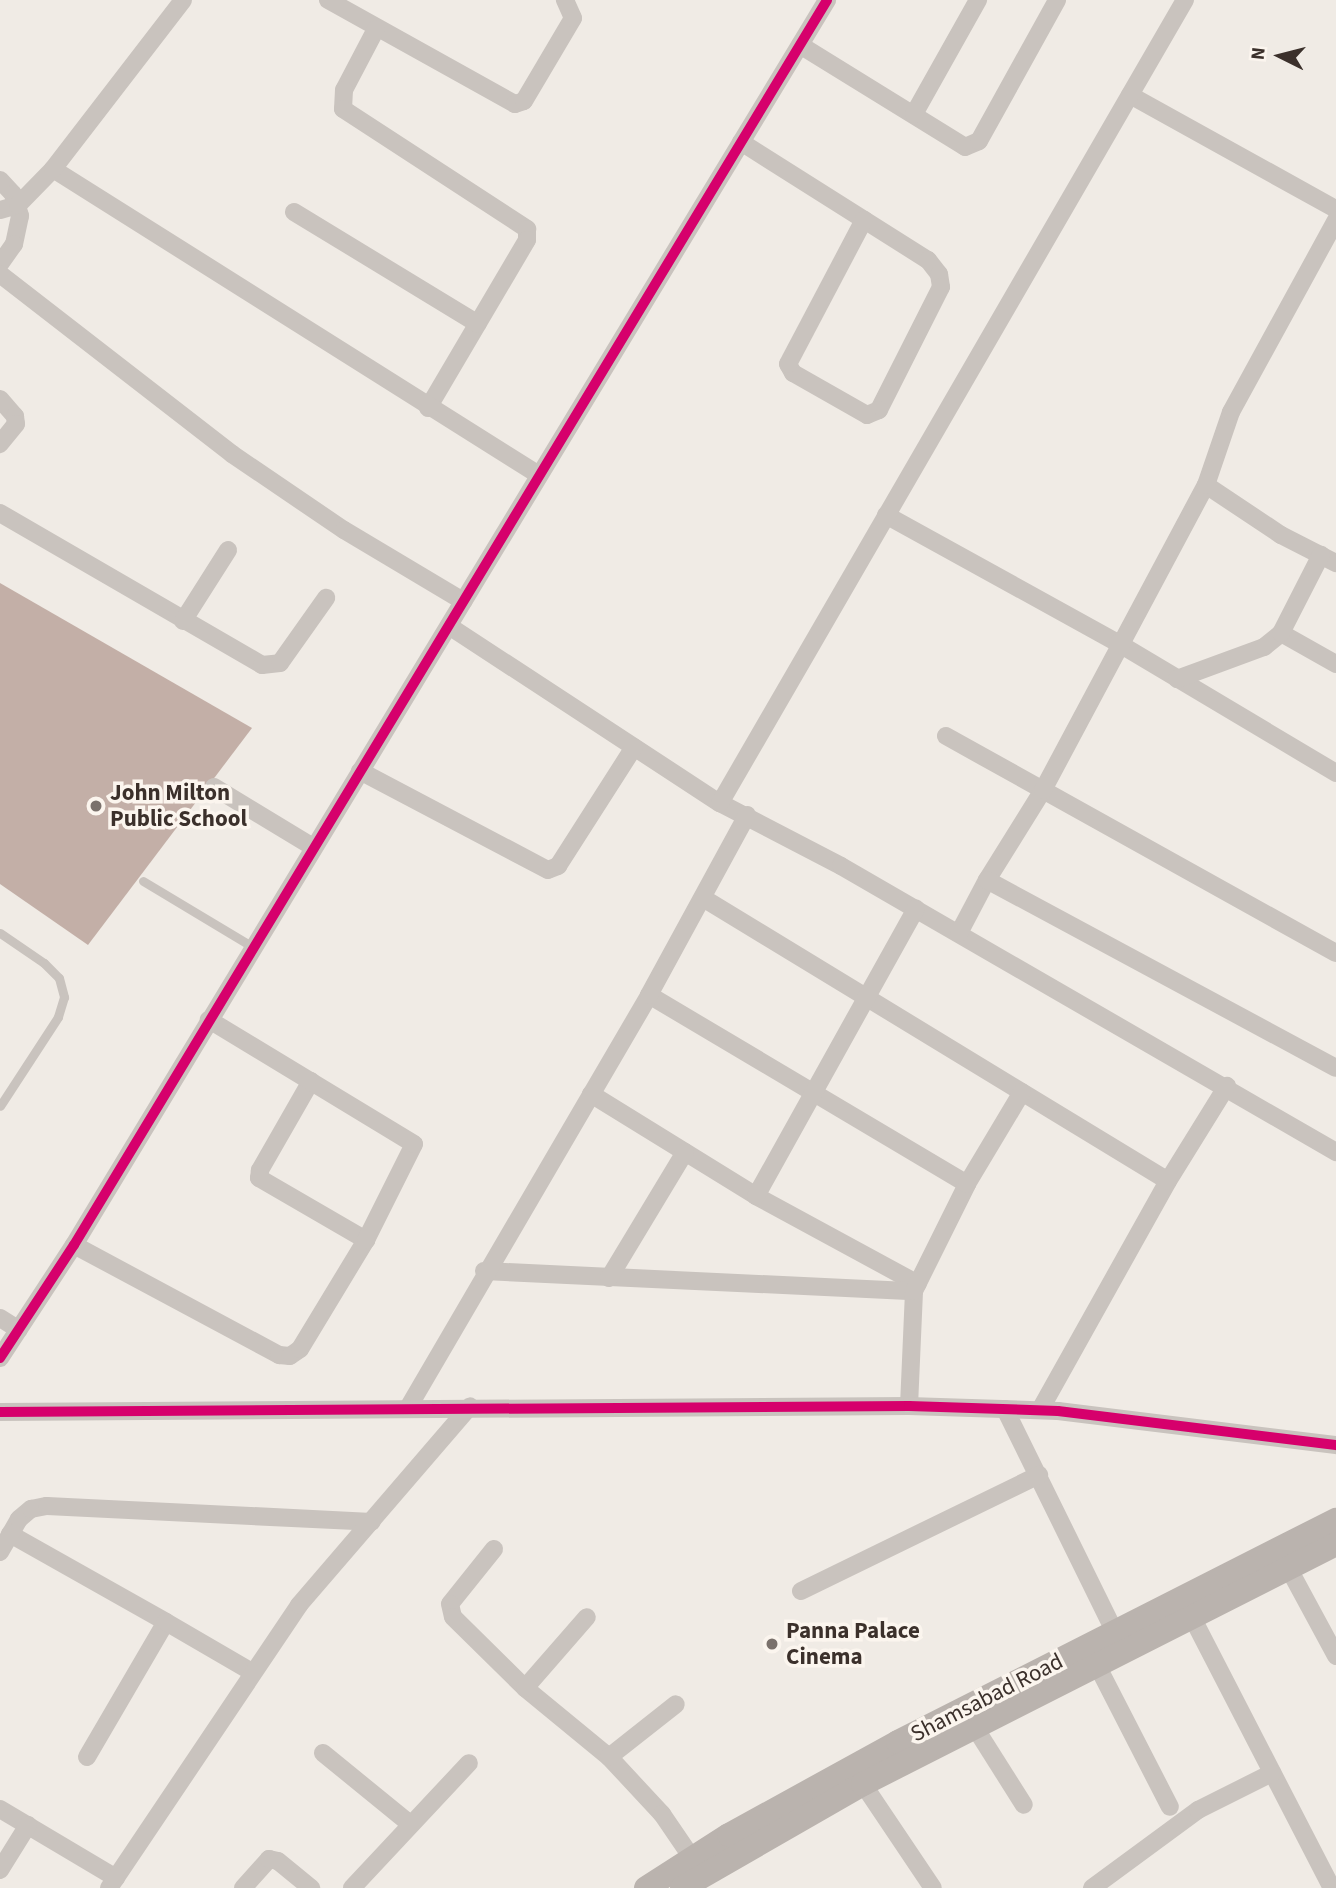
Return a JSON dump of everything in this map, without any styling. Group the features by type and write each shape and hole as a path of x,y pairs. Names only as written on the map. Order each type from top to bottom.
{"main road":[{"name":"Shamsabad Road","path":"682,1888 863,1784 974,1726 1098,1667 1121,1643 1336,1520"},
{"name":"Shamsabad Road","path":"646,1888 692,1858 898,1742 1121,1643 1193,1619 1336,1544"}],"street":[{"path":"0,209 19,205 53,169 183,0"},
{"path":"328,0 515,104 524,101 573,18 565,0"},
{"path":"0,1358 74,1245 827,0"},
{"path":"914,114 978,0"},
{"path":"800,45 961,145 979,141 1057,0"},
{"path":"720,803 1185,0"},
{"path":"376,29 344,90 343,109 527,229 527,240 428,408"},
{"path":"1130,95 1336,209"},
{"path":"741,142 928,260 939,274 941,287 878,410 867,415 793,373 788,363 864,220"},
{"path":"53,169 428,408 539,475"},
{"path":"0,180 19,205 14,244 0,264"},
{"path":"294,212 478,324"},
{"path":"959,933 987,880 1043,790 1118,643 1206,485 1231,412 1336,220"},
{"path":"0,274 232,454 344,530 463,601"},
{"path":"0,399 15,416 16,424 0,444"},
{"path":"1177,679 1264,647 1281,633 1329,559 1281,535 1206,485"},
{"path":"0,513 262,665 274,666 326,598"},
{"path":"886,515 1118,643 1336,773"},
{"path":"183,621 228,550"},
{"path":"449,626 720,803 747,815 959,933 1227,1086 1336,1152"},
{"path":"1281,633 1336,664"},
{"path":"946,736 1336,953"},
{"path":"360,771 548,870 558,866 634,747"},
{"path":"214,787 313,847"},
{"path":"408,1408 484,1271 649,995 747,815"},
{"path":"987,880 1336,1068"},
{"path":"704,898 1168,1181"},
{"path":"756,1196 869,1000 916,909"},
{"path":"649,995 967,1184"},
{"path":"74,1245 279,1355 290,1356 300,1349 366,1240 414,1144 209,1020"},
{"path":"311,1081 260,1170 259,1178 366,1240"},
{"path":"1040,1410 1168,1181 1227,1086"},
{"path":"909,1406 916,1287 967,1184 1022,1092"},
{"path":"590,1094 756,1196 916,1287"},
{"path":"608,1278 685,1152"},
{"path":"484,1271 608,1278 916,1287"},
{"path":"0,1318 19,1329"},
{"path":"0,1412 470,1406 909,1406 1040,1410 1336,1445"},
{"path":"0,1809 112,1883 299,1605 470,1406"},
{"path":"1006,1409 1121,1643"},
{"path":"801,1591 1039,1475"},
{"path":"0,1552 10,1534 31,1509 47,1506 372,1522"},
{"path":"10,1534 252,1672"},
{"path":"494,1549 448,1610 525,1688 609,1758 662,1814 692,1858"},
{"path":"1289,1569 1336,1656"},
{"path":"525,1688 587,1617"},
{"path":"1193,1619 1332,1888"},
{"path":"87,1757 166,1622"},
{"path":"1098,1667 1170,1807"},
{"path":"609,1758 676,1704"},
{"path":"974,1726 1024,1805"},
{"path":"323,1753 410,1824"},
{"path":"352,1888 469,1763"},
{"path":"1092,1888 1198,1810 1272,1773"},
{"path":"863,1784 933,1888"},
{"path":"0,1870 28,1825"},
{"path":"243,1888 269,1859 285,1866 311,1888"}],"lane":[{"path":"143,881 253,947"},
{"path":"0,933 51,971 64,997 58,1017 0,1106"}],"building":[{"name":"John Milton Public School","path":"0,583 252,728 88,945 0,884"}],"cycle path":[{"path":"0,1358 74,1245 827,0"},
{"path":"0,1412 909,1406 1058,1411 1336,1445"}],"place":[{"name":"John Milton Public School","path":"96,806"},
{"name":"Panna Palace Cinema","path":"772,1644"}]}
